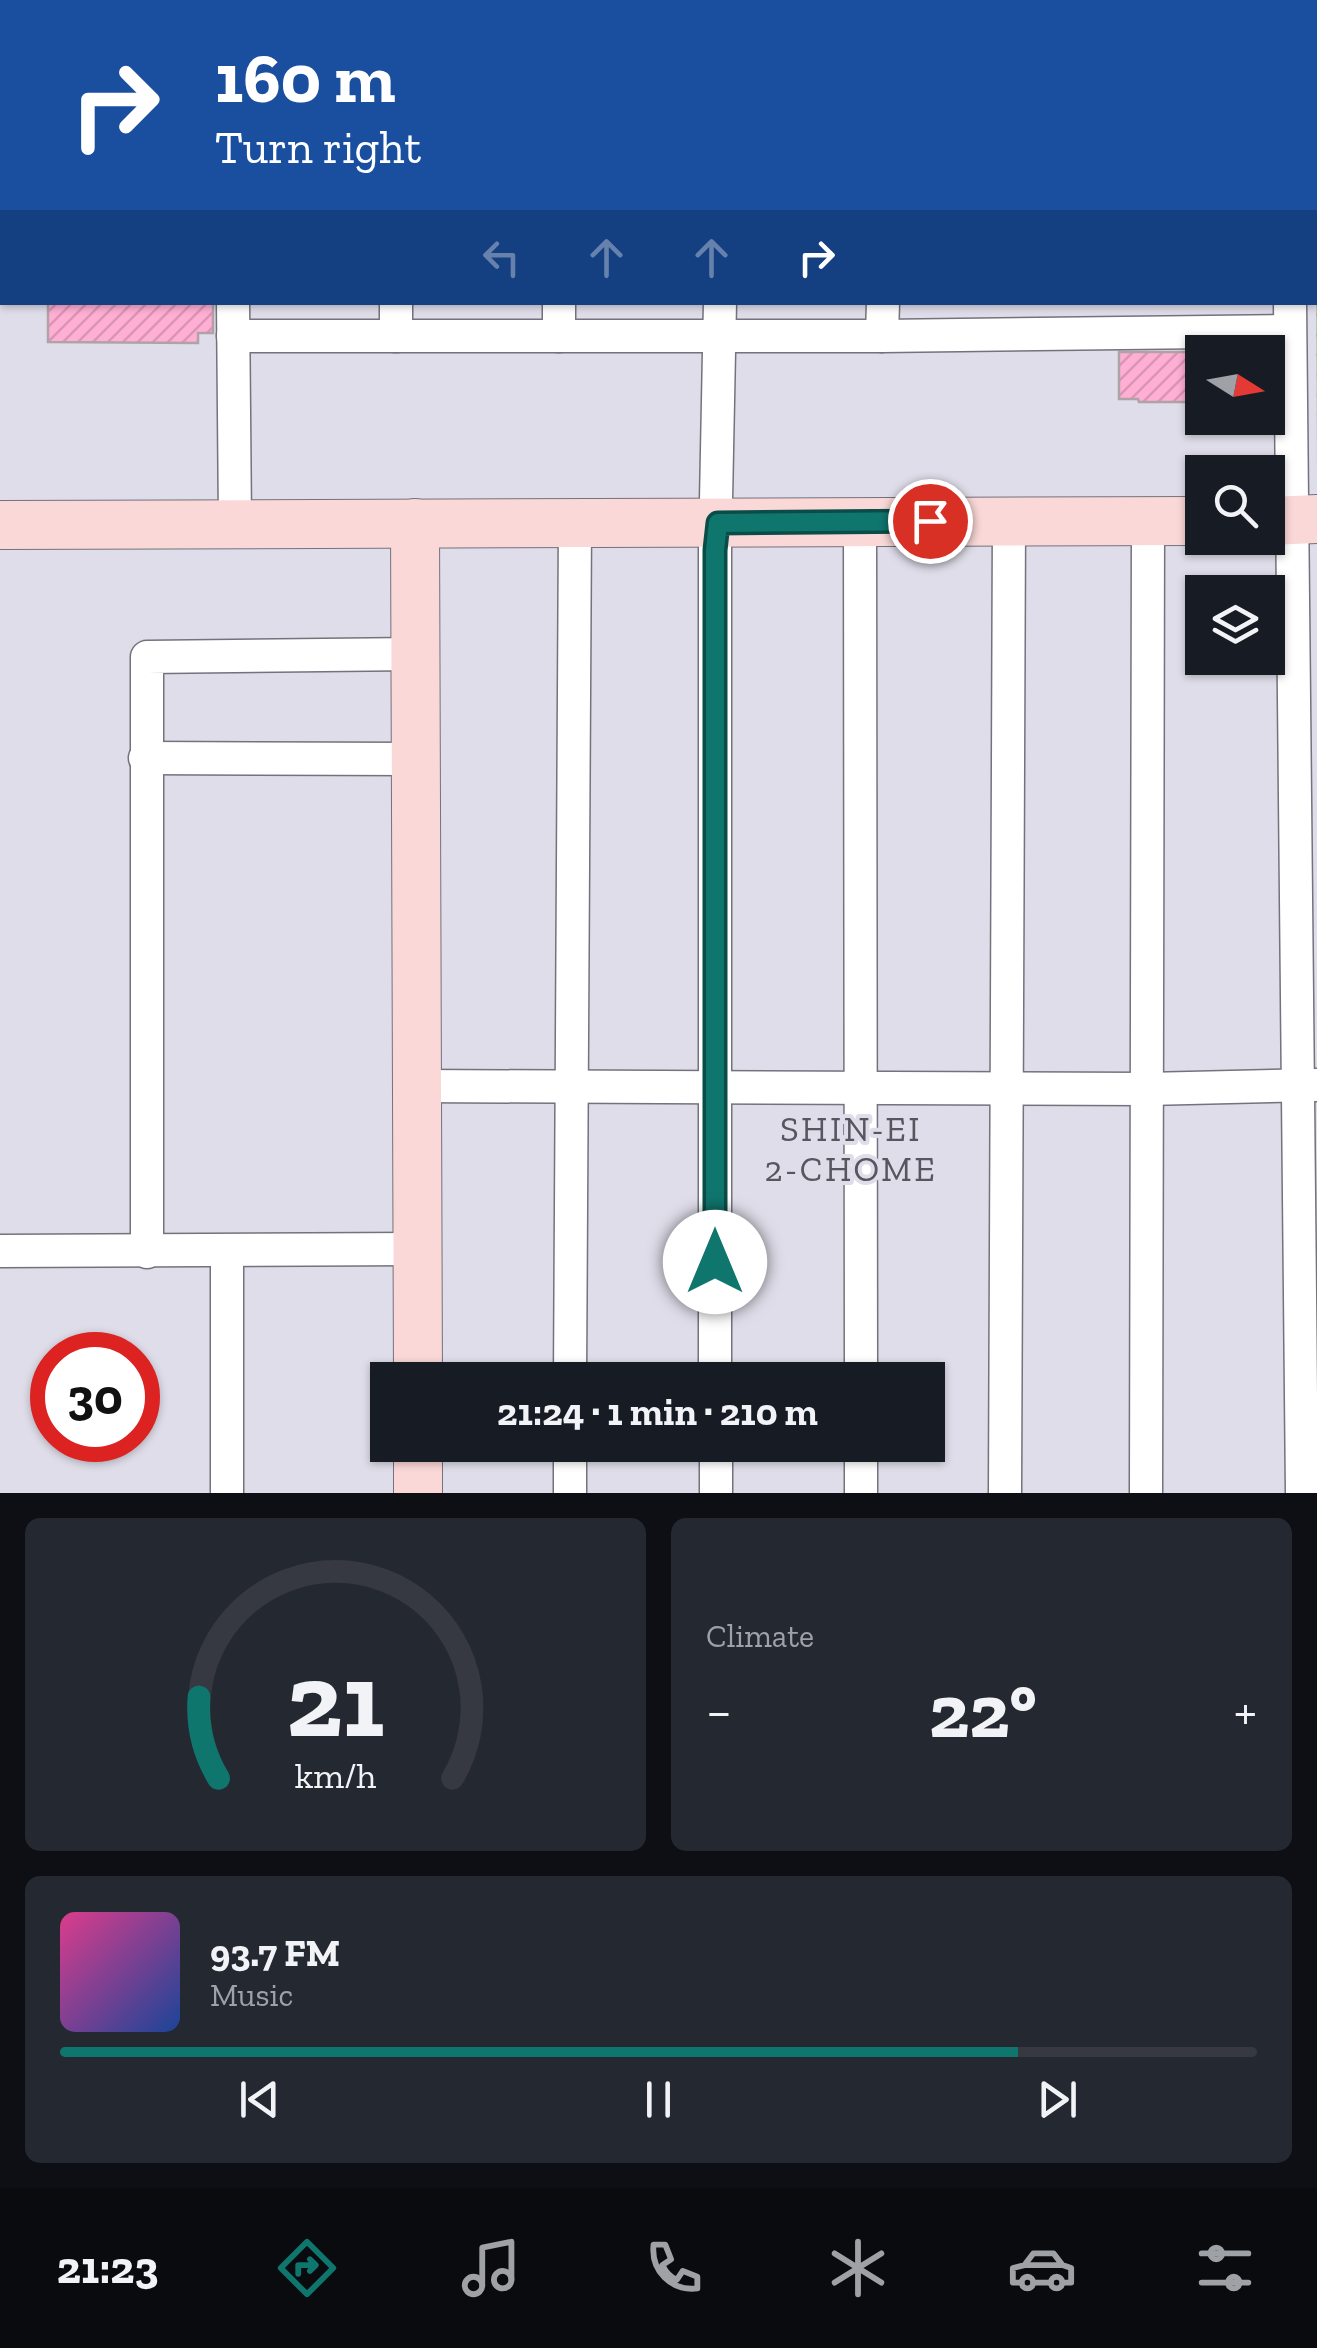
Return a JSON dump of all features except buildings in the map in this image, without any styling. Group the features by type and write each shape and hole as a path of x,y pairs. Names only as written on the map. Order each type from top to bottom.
{"street":[{"path":"0,45 0,242"},
{"path":"233,305 235,522"},
{"path":"396,305 396,336"},
{"path":"558,305 558,336"},
{"path":"882,305 882,336"},
{"path":"233,336 558,336 720,319 882,336 1075,317 1290,317 1292,520 1306,691 1302,1493"},
{"path":"715,1362 715,550 720,319"},
{"path":"1005,1493 1009,521"},
{"path":"0,525 1185,521"},
{"path":"570,1362 575,522"},
{"path":"860,522 861,1362"},
{"path":"1146,1493 1148,522"},
{"path":"416,523 418,1362"},
{"path":"147,1252 147,657 416,654"},
{"path":"146,758 415,758"},
{"path":"417,1086 1147,1090 1307,1085"},
{"path":"0,1252 418,1249"},
{"path":"227,1252 227,1493"},
{"path":"418,1462 418,1493"},
{"path":"570,1462 570,1493"},
{"path":"716,1462 716,1493"},
{"path":"861,1462 862,1493"}],"district":[{"name":"SHIN-EI 2-CHOME","path":"851,1149"}],"route":[{"path":"715,1262 718,523 930,521"}]}
